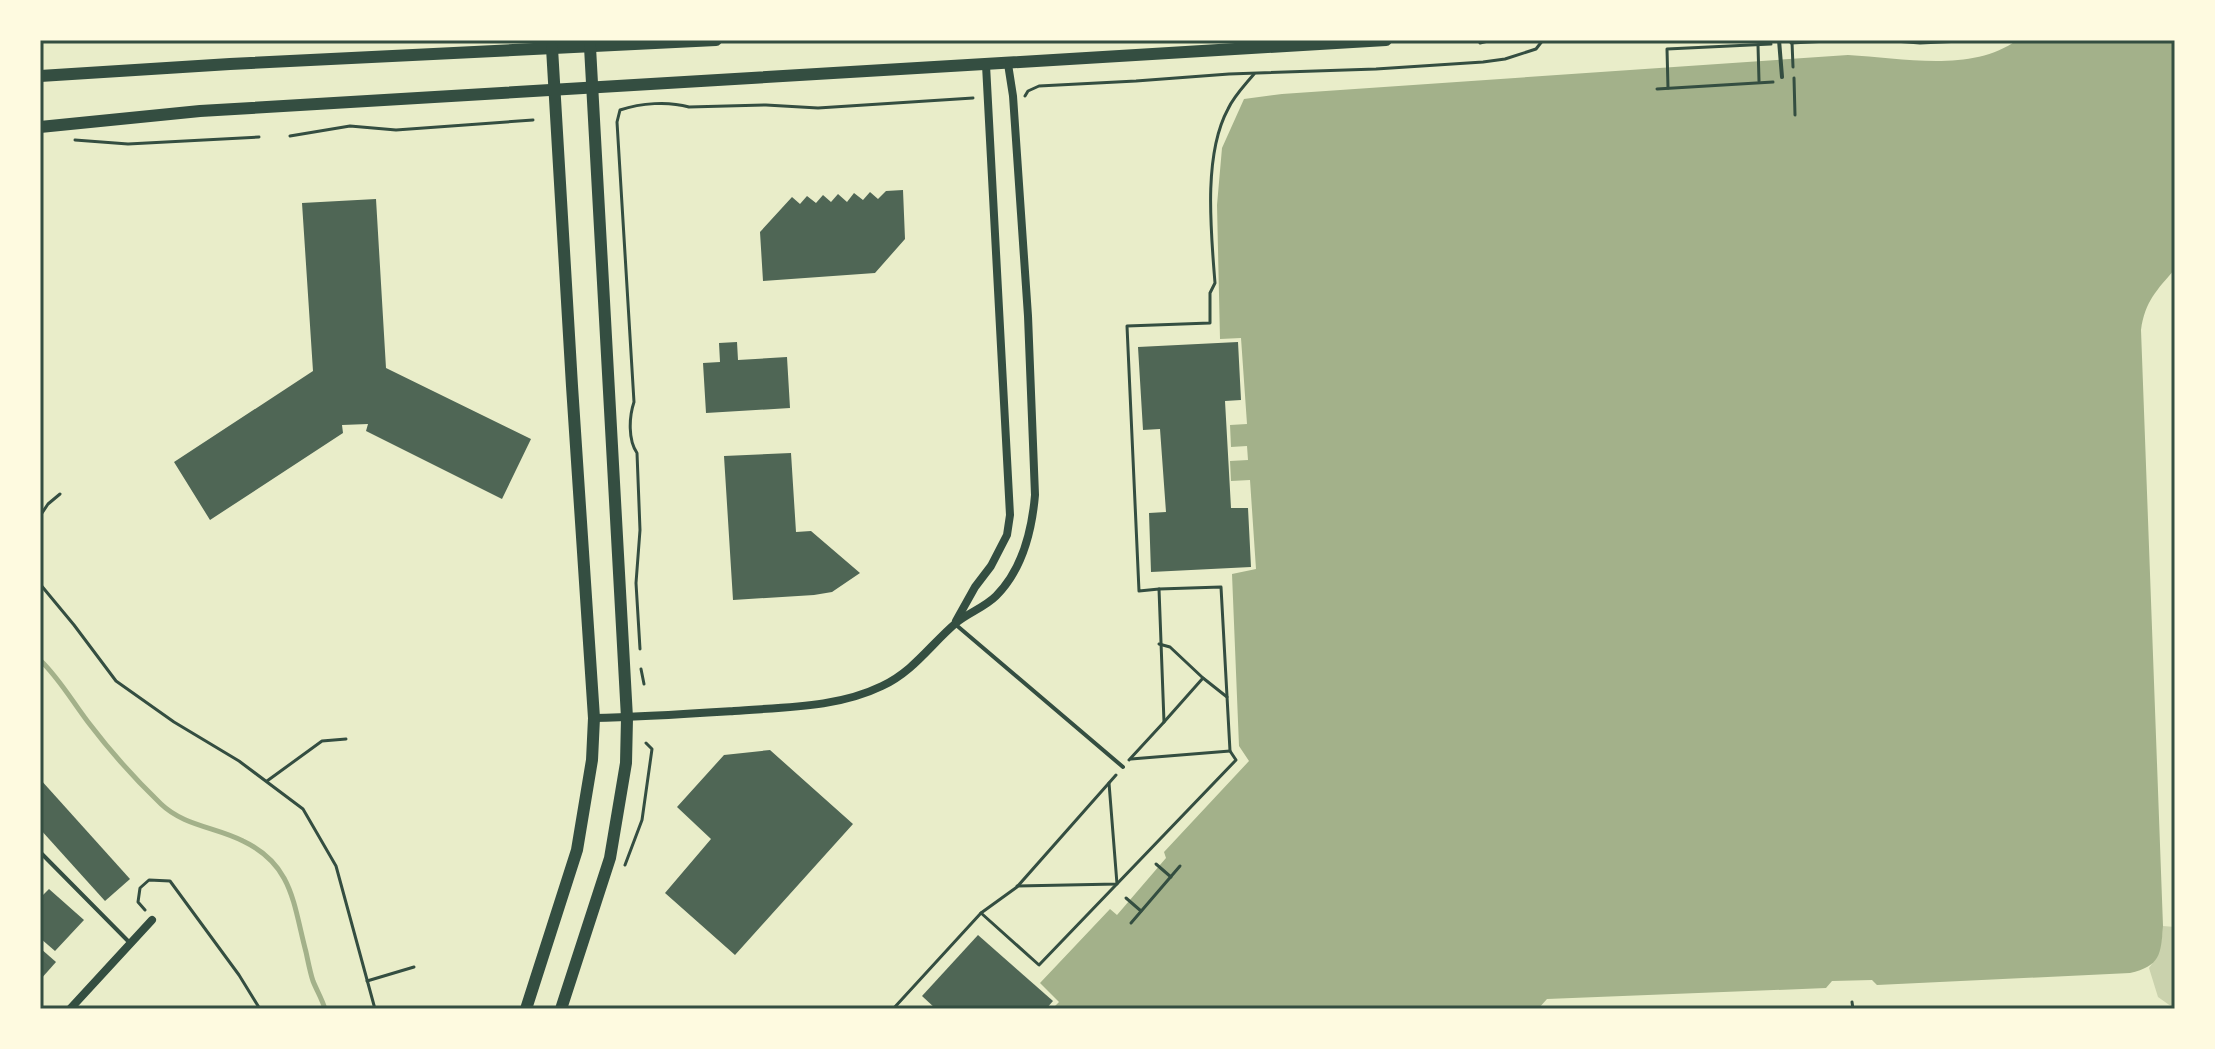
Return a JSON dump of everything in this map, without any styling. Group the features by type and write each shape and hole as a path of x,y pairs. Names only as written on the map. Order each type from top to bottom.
{"main road":[{"path":"40,76 716,40"},
{"path":"40,127 195,112 1386,40"},
{"path":"561,1009 610,858 626,763 627,718 590,47"},
{"path":"526,1009 577,850 592,760 594,718 552,48"}],"street":[{"path":"594,718 800,706 851,699 885,685 923,658 955,624 996,596 1011,575 1023,553 1033,517 1034,476 1028,316 1013,96 1008,64"},
{"path":"955,624 1007,535 1010,515 986,65"},
{"path":"70,1009 152,920"}],"lane":[{"path":"1780,42 1782,77"},
{"path":"955,624 1123,767"},
{"path":"40,852 130,943"}],"path":[{"path":"1479,40 1480,43 1492,40"},
{"path":"1025,96 1039,86 1483,62 1536,49 1543,40"},
{"path":"1668,88 1667,49 1847,40"},
{"path":"1882,40 1920,43 1982,40"},
{"path":"1758,45 1760,83"},
{"path":"981,913 1039,965 1236,760 1230,751 1221,587 1139,591 1127,326 1210,323 1210,293 1215,283 1211,203 1214,155 1227,110 1254,74"},
{"path":"1657,89 1773,82"},
{"path":"644,684 636,583 640,530 637,453 632,445 631,412 634,402 617,122 620,110 677,104 689,107 766,105 818,108 973,98"},
{"path":"290,136 350,126 396,130 533,120"},
{"path":"73,139 128,144 259,137"},
{"path":"40,516 60,494"},
{"path":"40,584 116,681 174,722 239,761 303,809 336,866 375,1009"},
{"path":"1159,589 1164,722"},
{"path":"1159,644 1170,647 1227,697"},
{"path":"893,1009 981,913 1017,887 1203,678"},
{"path":"267,781 322,741 346,739"},
{"path":"1131,759 1230,751"},
{"path":"1109,783 1117,884"},
{"path":"1156,864 1171,877"},
{"path":"1131,923 1180,866"},
{"path":"152,920 138,902 140,888 149,880 170,881 260,1009"},
{"path":"1017,887 1117,884"},
{"path":"1126,898 1141,911"},
{"path":"367,981 414,967"},
{"path":"1852,1002 1853,1009"}],"shaded area":[{"path":"2017,40 2175,40 2175,269 2149,303 2141,330 2163,926 2160,952 2153,963 2130,973 1877,985 1872,980 1832,981 1826,988 1547,999 1538,1009 1052,1009 1059,1002 1040,983 1110,909 1117,915 1166,858 1164,852 1249,761 1239,746 1232,574 1256,569 1250,480 1231,481 1230,461 1248,460 1247,446 1231,447 1230,425 1247,424 1241,338 1220,339 1217,205 1222,148 1244,99 1848,55 1958,60 1979,57"},
{"path":"2163,926 2175,927 2175,1009 2158,997 2149,968 2159,948"}],"building":[{"path":"903,190 905,239 875,273 763,281 760,232 792,197 800,204 807,196 816,203 823,195 831,202 838,194 847,202 854,193 863,200 870,192 878,199 886,191"},
{"path":"376,199 386,368 531,439 502,499 366,431 368,424 342,425 343,433 210,520 174,462 313,371 302,203"},
{"path":"737,342 738,360 787,357 790,408 706,413 703,363 720,362 719,343"},
{"path":"1238,342 1241,400 1225,401 1231,508 1248,508 1251,567 1151,572 1149,513 1166,512 1160,429 1143,430 1138,347"},
{"path":"791,453 796,532 811,531 860,573 832,592 733,600 724,456"},
{"path":"770,750 853,824 735,955 665,893 711,839 677,807 724,755"},
{"path":"40,779 130,879 105,901 40,829"},
{"path":"49,889 84,920 55,951 40,938 40,898"},
{"path":"978,935 1053,1001 1046,1009 936,1009 922,996"},
{"path":"40,948 56,962 40,980"}],"waterway":[{"path":"40,660 105,744 161,804 190,822 243,841 272,862 294,902 312,978 325,1009"}]}
